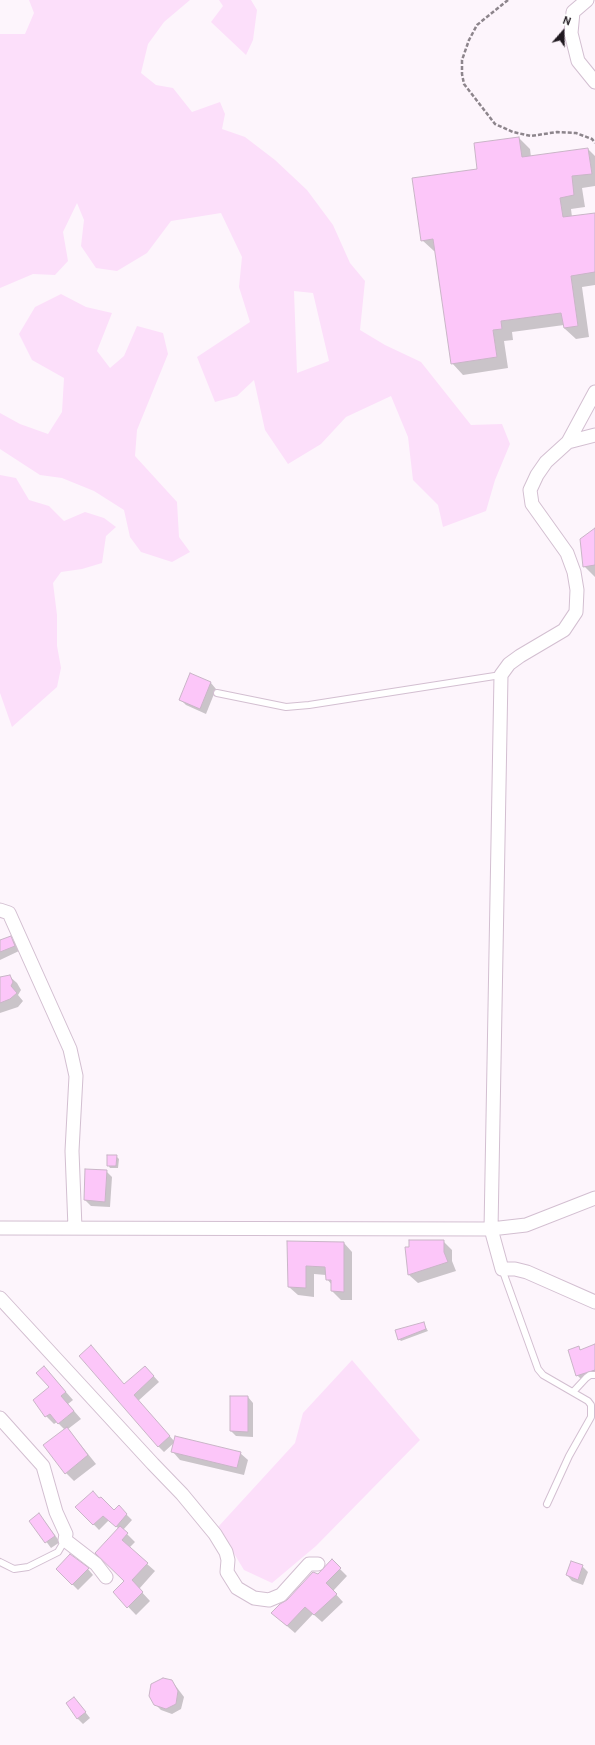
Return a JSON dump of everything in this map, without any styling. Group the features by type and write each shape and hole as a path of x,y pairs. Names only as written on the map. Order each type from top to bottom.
{"street":[{"path":"587,0 573,12 571,33 578,61 595,82"},
{"path":"595,392 568,442 546,462 537,475 530,490 532,504 567,553 574,572 577,590 576,612 564,630 520,656 509,664 502,675 491,1229 502,1270 515,1269 527,1272 595,1302"},
{"path":"568,442 595,435"},
{"path":"0,910 9,913 70,1049 76,1076 72,1150 75,1228"},
{"path":"0,1228 491,1229 526,1225 595,1198"},
{"path":"0,1298 182,1494 214,1534 226,1552 228,1560 227,1572 237,1588 254,1598 269,1600 281,1595 308,1564 318,1564"},
{"path":"0,1418 43,1466 56,1512 66,1534 65,1540 96,1564 106,1576"}],"lane":[{"path":"217,693 286,707 324,703 502,675"},
{"path":"502,1270 538,1369 543,1375 588,1400 591,1405 591,1417 569,1456 547,1504"},
{"path":"573,1392 586,1378 590,1375 595,1375"},
{"path":"0,1562 14,1569 28,1567 58,1552 65,1540"}],"path":[{"path":"508,0 477,25 469,40 462,60 464,84 496,124 507,130 531,136 557,132 576,133 592,138 595,143"}],"shaded area":[{"path":"29,0 190,0 164,22 148,44 141,73 156,85 173,88 192,112 220,102 225,114 222,129 245,137 275,160 307,190 333,225 350,263 365,281 360,330 385,345 421,362 471,425 502,424 510,444 495,480 486,511 443,527 438,505 413,480 408,437 391,396 346,417 321,444 288,464 265,430 254,380 237,396 215,402 197,357 250,322 239,287 242,257 221,213 171,221 147,253 117,271 96,268 81,246 84,220 77,203 63,232 68,261 55,275 33,274 0,288 0,34 25,34 34,13","holes":["294,291 313,293 329,361 297,373"]},
{"path":"219,0 251,0 257,10 253,40 246,55 211,22 223,6"},
{"path":"61,294 86,307 112,313 97,351 110,368 124,356 137,326 163,333 168,354 137,430 135,456 177,502 179,537 190,552 172,562 141,552 130,537 124,510 94,491 62,478 40,475 0,449 0,413 20,424 48,434 62,412 64,378 32,360 19,334 35,307"},
{"path":"0,475 16,478 29,500 49,506 64,521 85,512 104,518 116,527 106,536 102,563 82,569 61,572 53,583 57,615 57,646 61,668 57,687 12,727 0,693"},
{"path":"352,1360 420,1440 316,1546 272,1583 244,1570 218,1527 295,1443 303,1413"}],"building":[{"path":"519,137 522,157 588,148 592,174 572,176 574,195 560,198 563,217 595,213 595,272 571,276 578,326 564,328 561,313 501,321 502,329 493,330 497,357 451,364 433,239 421,241 412,178 477,169 474,143"},
{"path":"595,528 595,565 583,567 580,539"},
{"path":"190,673 211,682 200,709 179,700"},
{"path":"11,936 15,946 0,952 0,940"},
{"path":"10,975 13,982 11,986 17,993 10,999 0,1003 0,977"},
{"path":"107,1155 117,1155 116,1166 107,1166"},
{"path":"85,1169 107,1170 105,1202 84,1200"},
{"path":"409,1240 444,1240 444,1252 448,1262 408,1275 405,1247 409,1247"},
{"path":"287,1241 344,1242 344,1292 331,1291 331,1280 326,1280 325,1267 306,1266 306,1288 288,1287"},
{"path":"424,1322 426,1329 398,1340 395,1330"},
{"path":"595,1344 595,1370 576,1376 568,1350 579,1346 580,1350"},
{"path":"91,1345 124,1384 145,1366 154,1376 134,1395 170,1436 158,1447 79,1356"},
{"path":"44,1366 66,1392 61,1396 74,1411 58,1424 50,1414 45,1417 33,1400 49,1387 36,1373"},
{"path":"230,1396 248,1396 248,1432 230,1431"},
{"path":"67,1427 88,1455 65,1474 43,1445"},
{"path":"175,1436 241,1452 237,1468 171,1452"},
{"path":"93,1491 114,1510 119,1505 127,1514 116,1527 103,1516 93,1525 75,1507"},
{"path":"39,1513 55,1536 45,1543 29,1521"},
{"path":"120,1526 128,1533 122,1540 148,1563 132,1580 143,1592 127,1608 113,1592 124,1581 95,1553"},
{"path":"70,1554 89,1568 72,1585 56,1569"},
{"path":"332,1559 341,1568 326,1583 337,1594 314,1615 305,1607 287,1626 271,1613 280,1604 287,1600 313,1572 318,1574"},
{"path":"571,1561 583,1565 578,1580 566,1575"},
{"path":"163,1678 172,1680 178,1691 176,1704 166,1709 154,1705 149,1696 151,1684"},
{"path":"74,1697 86,1712 77,1719 66,1703"}]}
